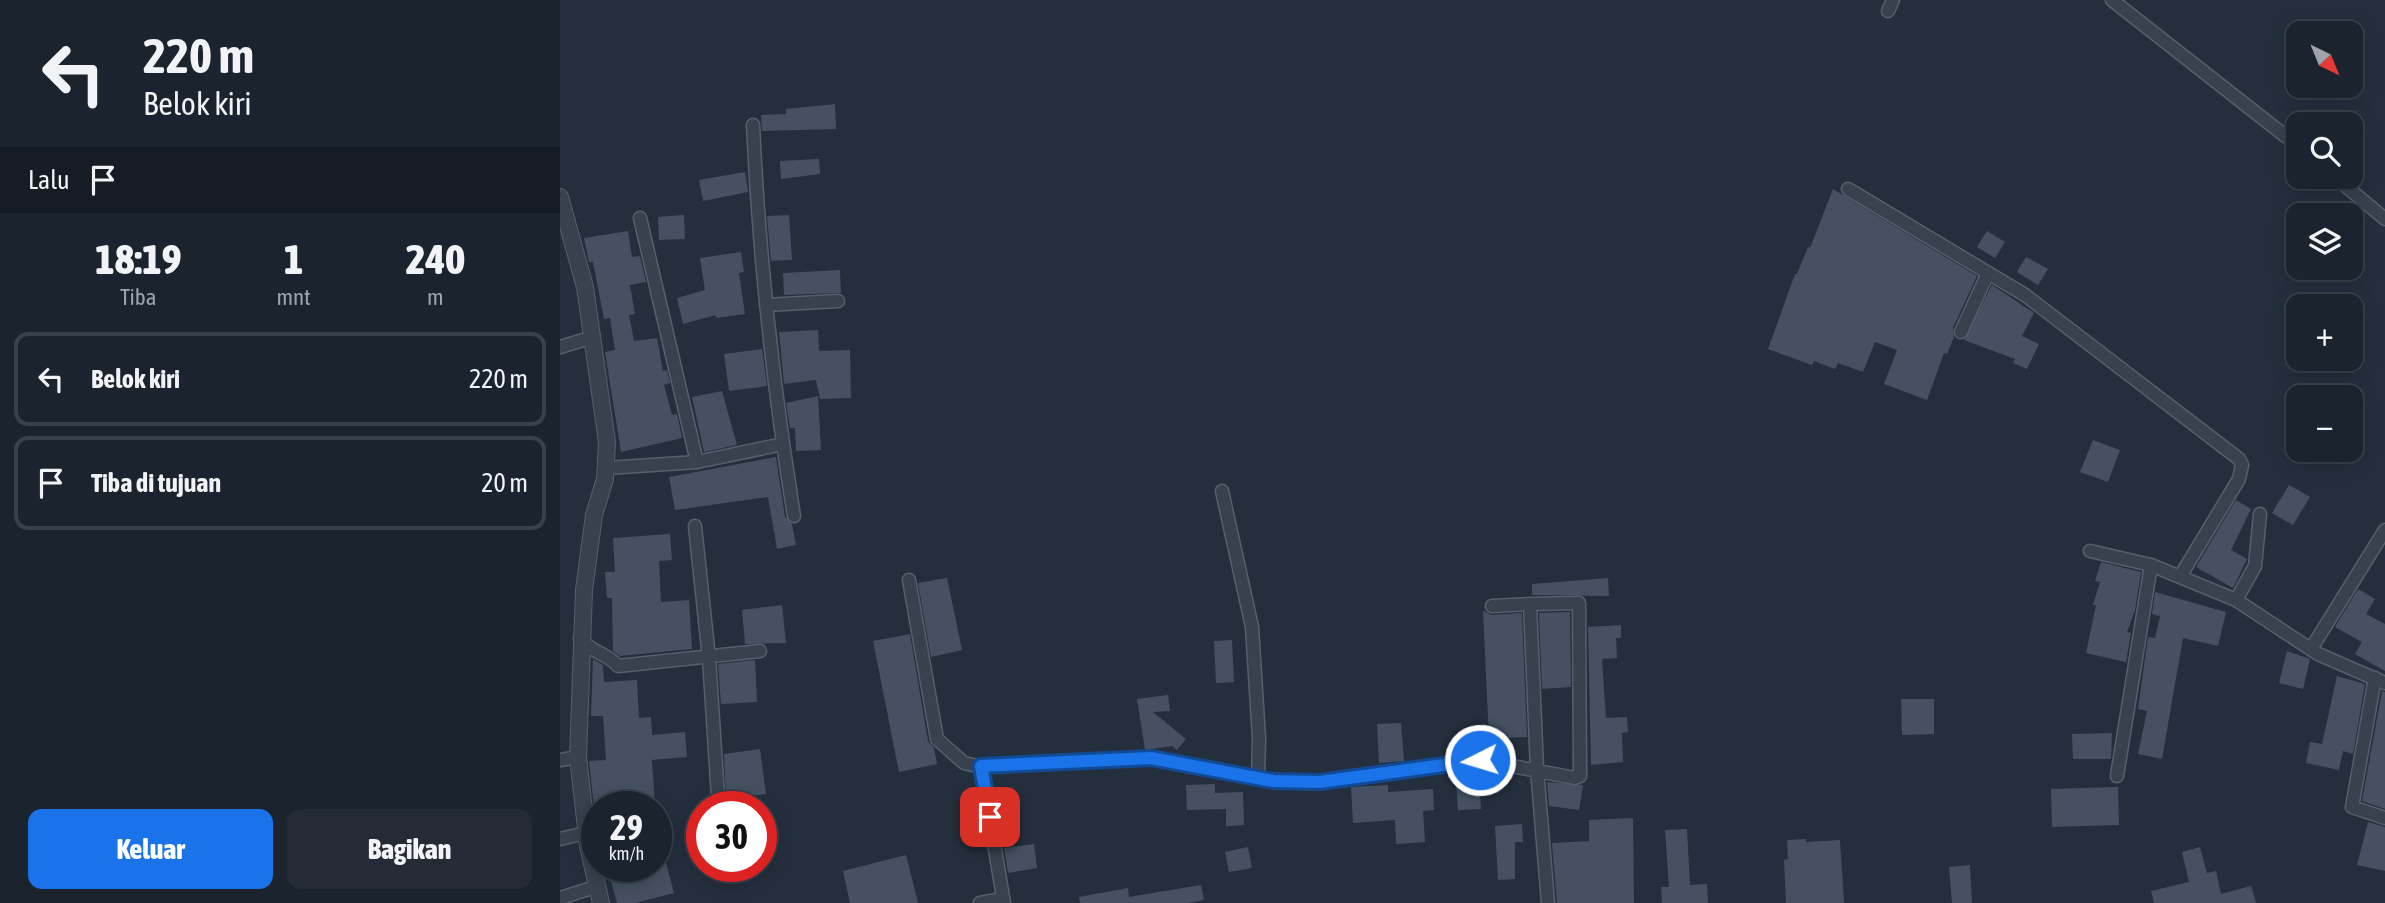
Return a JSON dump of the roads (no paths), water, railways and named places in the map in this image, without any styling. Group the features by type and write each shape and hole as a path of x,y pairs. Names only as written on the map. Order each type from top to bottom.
{"street":[{"path":"2112,0 2286,137"},
{"path":"754,125 757,207 766,305 794,516"},
{"path":"2349,189 2385,219"},
{"path":"1848,190 1988,273 2082,335 2241,462 2239,479 2181,576"},
{"path":"560,197 586,287 607,442 606,468 594,515 580,639 578,757 582,791"},
{"path":"639,218 697,462"},
{"path":"1961,332 1988,273"},
{"path":"766,305 838,301"},
{"path":"560,346 593,337"},
{"path":"606,468 697,462 783,444"},
{"path":"1222,491 1252,627 1259,738 1258,779"},
{"path":"2236,600 2255,566 2260,514"},
{"path":"695,526 709,658 718,791"},
{"path":"2311,649 2385,530"},
{"path":"2090,551 2151,565 2236,600 2311,649 2380,680 2351,807 2385,818"},
{"path":"2117,776 2151,565"},
{"path":"909,580 937,739 964,762 981,766 1151,758 1258,779 1320,782 1480,760 1575,778 1580,776 1581,609 1576,602 1492,606"},
{"path":"1530,604 1537,769 1548,903"},
{"path":"580,639 586,646 608,655 618,666 760,651"},
{"path":"560,761 578,757"},
{"path":"981,766 1004,901 981,903"},
{"path":"560,839 581,833"},
{"path":"594,882 601,903"},
{"path":"560,898 595,887"}]}
